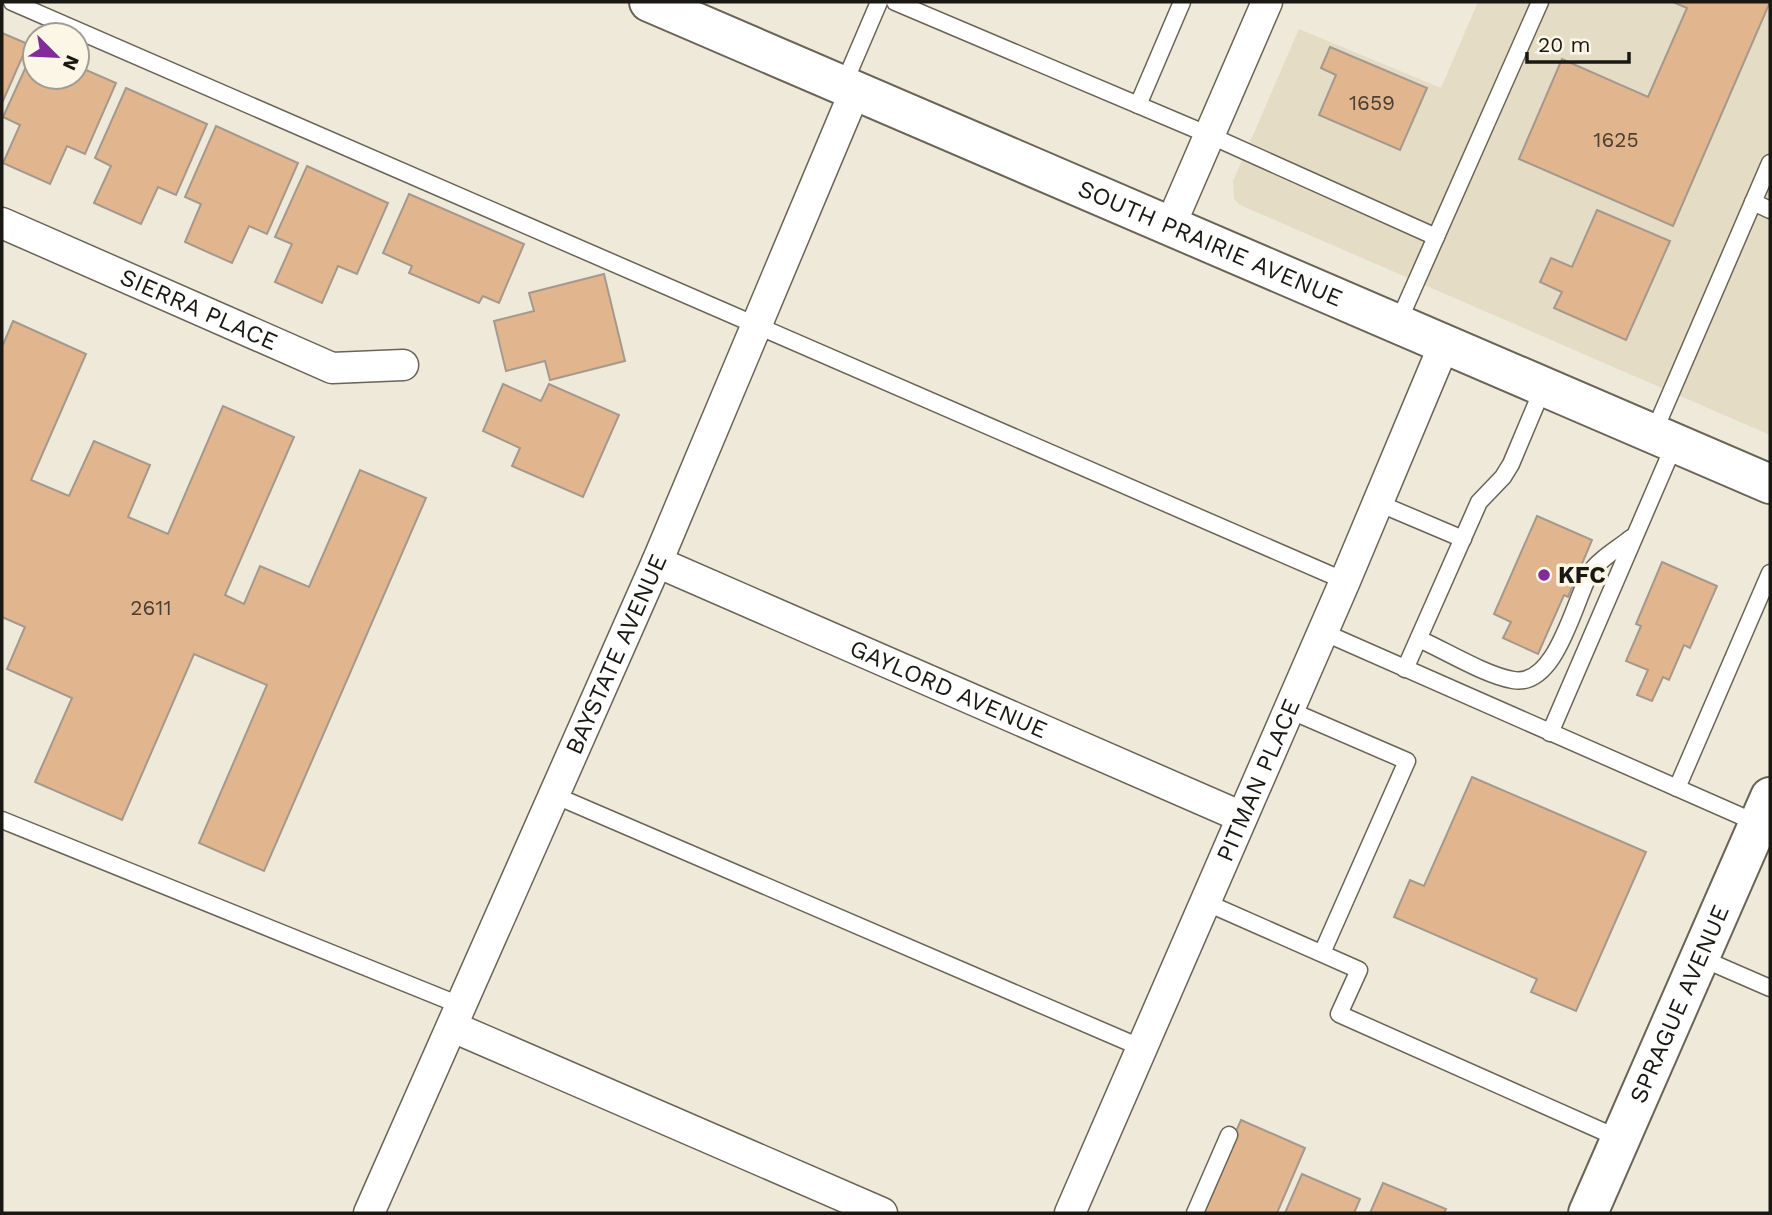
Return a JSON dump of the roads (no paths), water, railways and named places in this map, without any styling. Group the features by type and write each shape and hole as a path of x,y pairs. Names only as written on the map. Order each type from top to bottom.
{"main road":[{"name":"SOUTH PRAIRIE AVENUE","path":"661,4 849,89 1770,484"},
{"name":"SPRAGUE AVENUE","path":"1588,1213 1765,811"}],"street":[{"path":"1170,226 1267,2"},
{"name":"BAYSTATE AVENUE","path":"369,1213 657,562 756,324 849,89"},
{"name":"SIERRA PLACE","path":"2,223 332,368 403,365"},
{"name":"PITMAN PLACE","path":"1070,1213 1345,581 1444,345"},
{"name":"GAYLORD AVENUE","path":"657,562 1241,817"},
{"path":"458,1016 882,1213"}],"lane":[{"path":"12,2 1345,581"},
{"path":"849,89 879,2"},
{"path":"895,2 1209,135 1436,237"},
{"path":"1138,105 1182,2"},
{"path":"1397,325 1540,2"},
{"path":"1549,733 1635,536 1664,439 1770,163"},
{"path":"1754,202 1770,210"},
{"path":"1405,669 1479,502 1503,477 1511,464 1543,388"},
{"path":"1378,503 1463,539"},
{"path":"1419,639 1497,675 1516,681 1531,679 1543,672 1553,656 1592,570 1635,536"},
{"path":"1676,788 1770,573"},
{"path":"1323,632 1676,788 1765,811"},
{"path":"1289,710 1407,761 1322,954"},
{"path":"554,795 1142,1048"},
{"path":"2,820 458,1016"},
{"path":"1205,902 1359,970 1339,1014 1620,1139"},
{"path":"1701,958 1770,988"},
{"path":"1195,1213 1229,1135"}],"place":[{"name":"KFC","path":"1544,575"}]}
